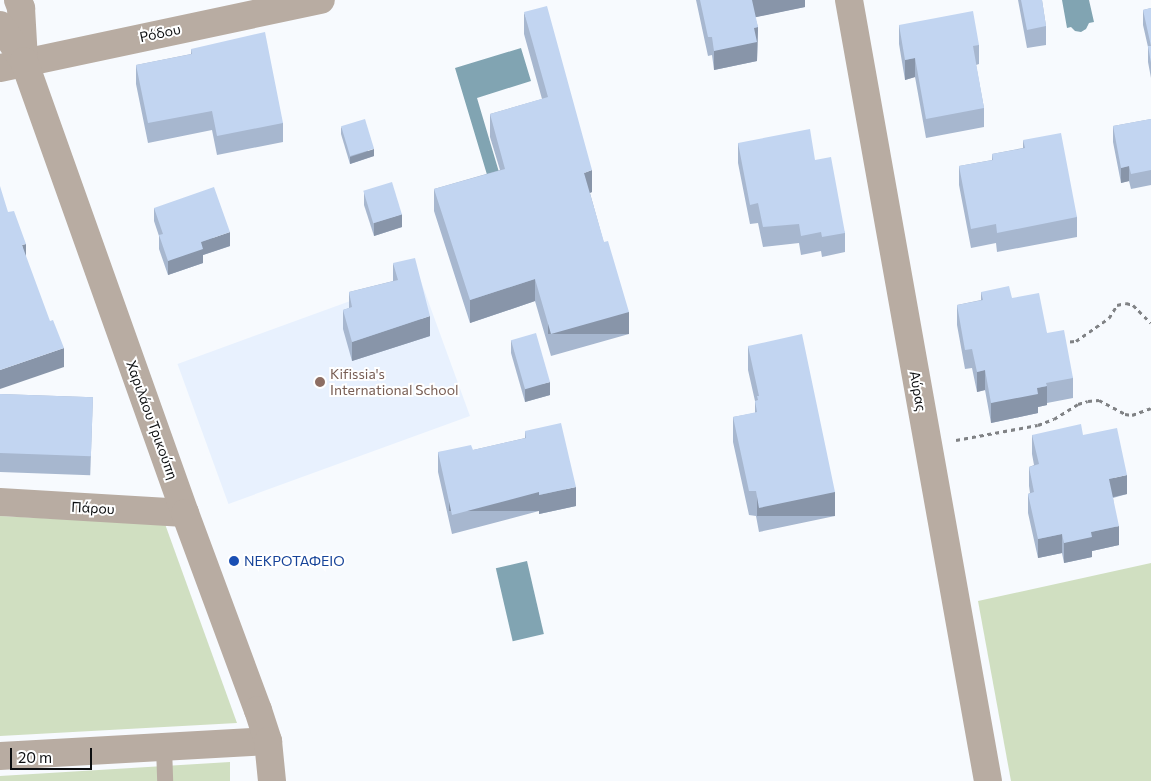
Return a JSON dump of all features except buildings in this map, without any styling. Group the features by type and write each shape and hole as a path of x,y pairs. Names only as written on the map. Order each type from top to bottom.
{"street":[{"name":"Χαριλάου Τρικούπη","path":"12,64 21,8 18,0"},
{"name":"Ρόδου","path":"12,64 321,0"},
{"name":"Αύρας","path":"849,0 988,781"},
{"name":"Χαριλάου Τρικούπη","path":"0,25 12,64 185,513 268,741 272,781"},
{"name":"Πάρου","path":"0,502 185,513"},
{"path":"0,756 268,741"}],"lane":[{"path":"164,747 165,781"}],"path":[{"path":"1059,342 1076,341 1109,318 1116,305 1126,303 1133,305 1151,323"},
{"path":"928,445 1038,424 1054,419 1066,409 1088,401 1099,400 1125,414 1138,413 1151,408"}],"shaded area":[{"name":"Kifissia's International School","path":"419,276 470,416 228,504 177,364"}],"green space":[{"path":"0,516 165,524 237,723 0,736"},
{"path":"1151,563 1151,781 1011,781 978,601"},
{"path":"230,762 230,781 0,781 0,776"}],"water":[{"path":"1062,0 1089,0 1094,22 1089,23 1086,29 1081,32 1075,31 1071,27 1067,28"},
{"path":"521,48 531,81 477,98 504,189 500,218 455,68"},
{"path":"527,561 544,634 513,641 496,568"}],"place":[{"name":"Kifissia's International School","path":"320,382"},
{"name":"ΝΕΚΡΟΤΑΦΕΙΟ","path":"234,561"}]}
